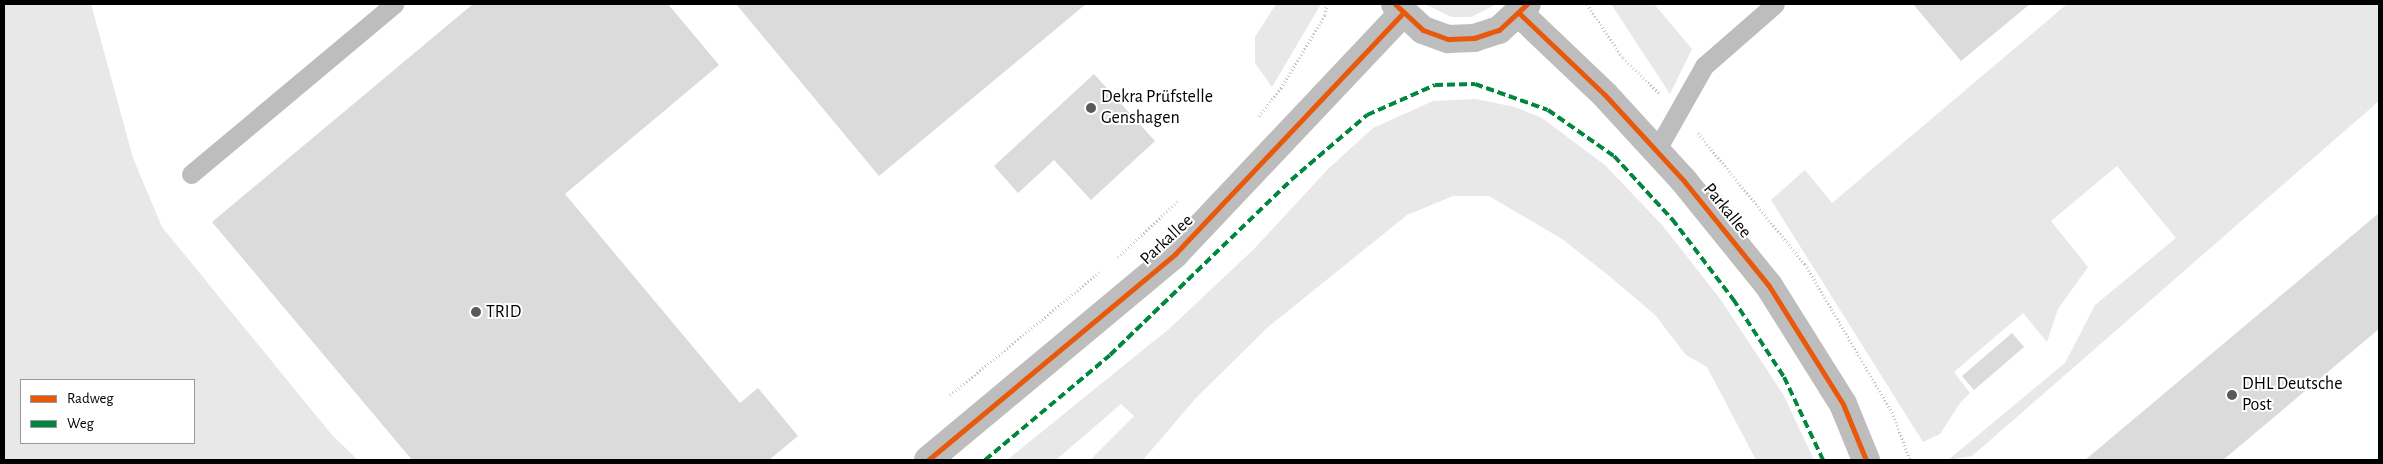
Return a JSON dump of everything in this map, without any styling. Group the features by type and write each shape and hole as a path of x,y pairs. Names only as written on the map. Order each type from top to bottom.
{"street":[{"name":"Parkallee","path":"928,460 1175,254 1399,9 1423,30 1448,39 1482,36 1499,30 1523,9 1656,151 1769,286 1843,404 1866,460"}],"lane":[{"path":"191,174 394,4"},
{"path":"1656,151 1704,66 1775,4"}],"path":[{"path":"1252,124 1286,80 1325,15 1328,4"},
{"path":"1116,259 1185,194"},
{"path":"950,395 1102,270"}],"shaded area":[{"path":"4,4 91,4 133,158 162,227 332,435 358,460 4,460"},
{"path":"1276,4 1321,4 1272,87 1255,63 1255,37"},
{"path":"1424,4 1497,4 1471,17 1452,17"},
{"path":"1611,4 1654,4 1692,49 1670,94"},
{"path":"2067,4 2379,4 2379,101 1972,456 1948,460 2065,363 2095,305 2176,238 2117,166 2051,221 2088,267 2058,309 2047,342 2023,313 1954,372 1970,393 1960,403 1940,434 1923,442 1771,200 1805,170 1832,203"},
{"path":"1476,99 1515,107 1542,118 1606,166 1663,226 1721,300 1783,394 1814,460 1756,460 1707,367 1686,355 1655,315 1562,239 1489,196 1453,196 1407,215 1267,328 1195,399 1143,460 1090,460 1134,416 1121,404 1056,460 1007,460 1170,328 1254,249 1328,169 1373,128 1433,101"}],"building":[{"name":"TRID","path":"473,4 668,4 719,65 565,194 740,403 758,388 798,436 769,460 412,460 212,222"},
{"path":"736,4 1086,4 879,176"},
{"path":"1913,4 2030,4 1961,61"},
{"name":"Dekra Prüfstelle Genshagen","path":"1094,74 1155,141 1091,200 1054,160 1018,193 994,166"},
{"name":"DHL Deutsche Post","path":"2379,213 2379,329 2223,460 2085,460"},
{"path":"2012,333 2024,347 1974,390 1962,376"}],"marked path":[{"path":"985,460 1110,355 1291,180 1367,115 1435,85 1475,84 1548,110 1614,156 1672,219 1733,299 1784,377 1823,460"}],"cycle path":[{"path":"1395,4 1423,30 1448,39 1474,38 1499,30 1527,4"},
{"path":"928,460 1175,254 1402,14"},
{"path":"1520,14 1605,95 1684,181 1769,286 1843,404 1866,460"}],"place":[{"name":"Dekra Prüfstelle Genshagen","path":"1091,108"},
{"name":"TRID","path":"476,312"},
{"name":"DHL Deutsche Post","path":"2232,395"}]}
